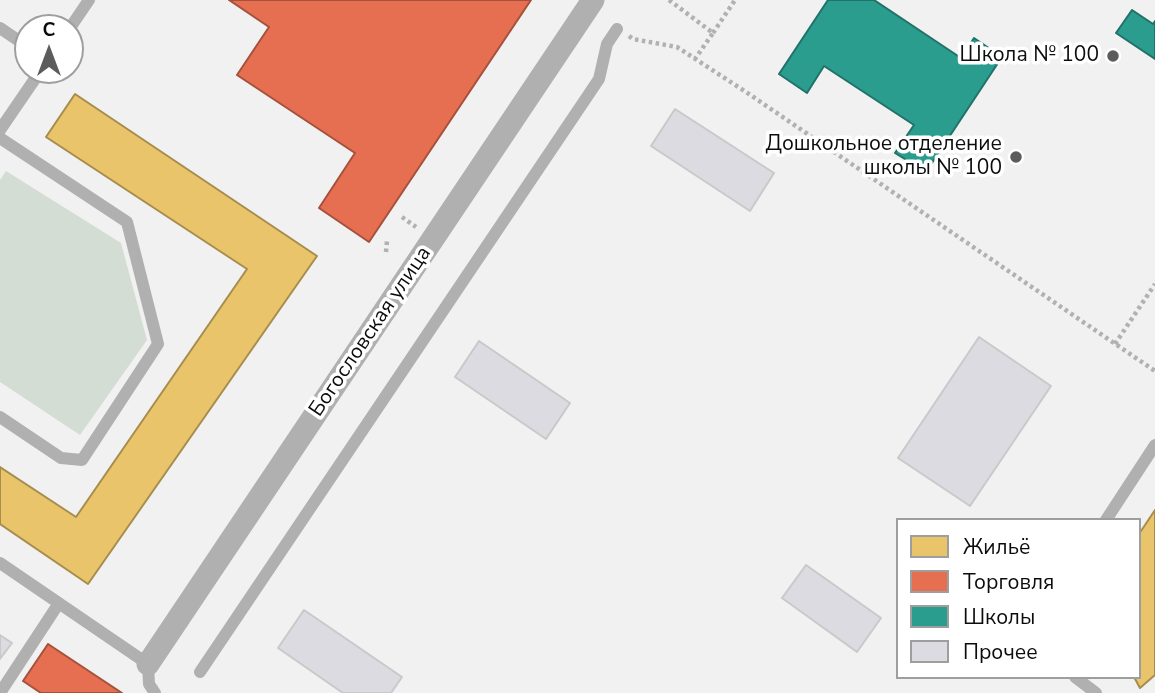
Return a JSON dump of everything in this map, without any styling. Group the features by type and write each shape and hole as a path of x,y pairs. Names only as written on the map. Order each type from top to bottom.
{"street":[{"name":"Богословская улица","path":"148,664 593,0"}],"lane":[{"path":"200,672 599,79 607,44 617,29"},
{"path":"0,130 31,84"},
{"path":"0,138 127,222 158,344 82,460 61,458 0,417"},
{"path":"1107,518 1155,445"},
{"path":"0,563 148,664 149,684 155,693"},
{"path":"0,693 59,603"},
{"path":"1078,679 1096,693"}],"path":[{"path":"669,0 713,33"},
{"path":"695,59 735,0"},
{"path":"617,29 633,39 677,47 1155,371"},
{"path":"386,252 387,241"},
{"path":"1115,344 1154,285"}],"shaded area":[{"path":"6,171 121,243 147,340 80,435 0,382 0,180"}],"building: Жильё":[{"path":"75,94 317,256 88,584 0,524 0,467 76,517 247,269 46,137"},
{"path":"1155,510 1155,675 1140,688 1135,679 1141,679 1141,531"}],"building: Торговля":[{"path":"229,0 531,0 369,242 319,208 355,153 237,75 269,27"},
{"path":"48,644 122,693 41,693 23,681"}],"building: Школы":[{"path":"828,0 874,0 961,58 974,38 1002,57 926,172 895,153 914,125 824,66 807,93 779,74"},
{"path":"1132,10 1153,24 1155,21 1155,59 1116,33"}],"building: Прочее":[{"path":"675,109 774,173 750,211 651,146"},
{"path":"979,337 1051,386 970,506 898,458"},
{"path":"479,341 570,403 546,439 455,377"},
{"path":"806,565 881,618 857,652 782,598"},
{"path":"304,610 402,677 391,693 343,693 278,648"},
{"path":"0,635 12,643 0,659"}],"place":[{"name":"Школа № 100","path":"1113,56"},
{"name":"Дошкольное отделение школы № 100","path":"1016,157"}]}
